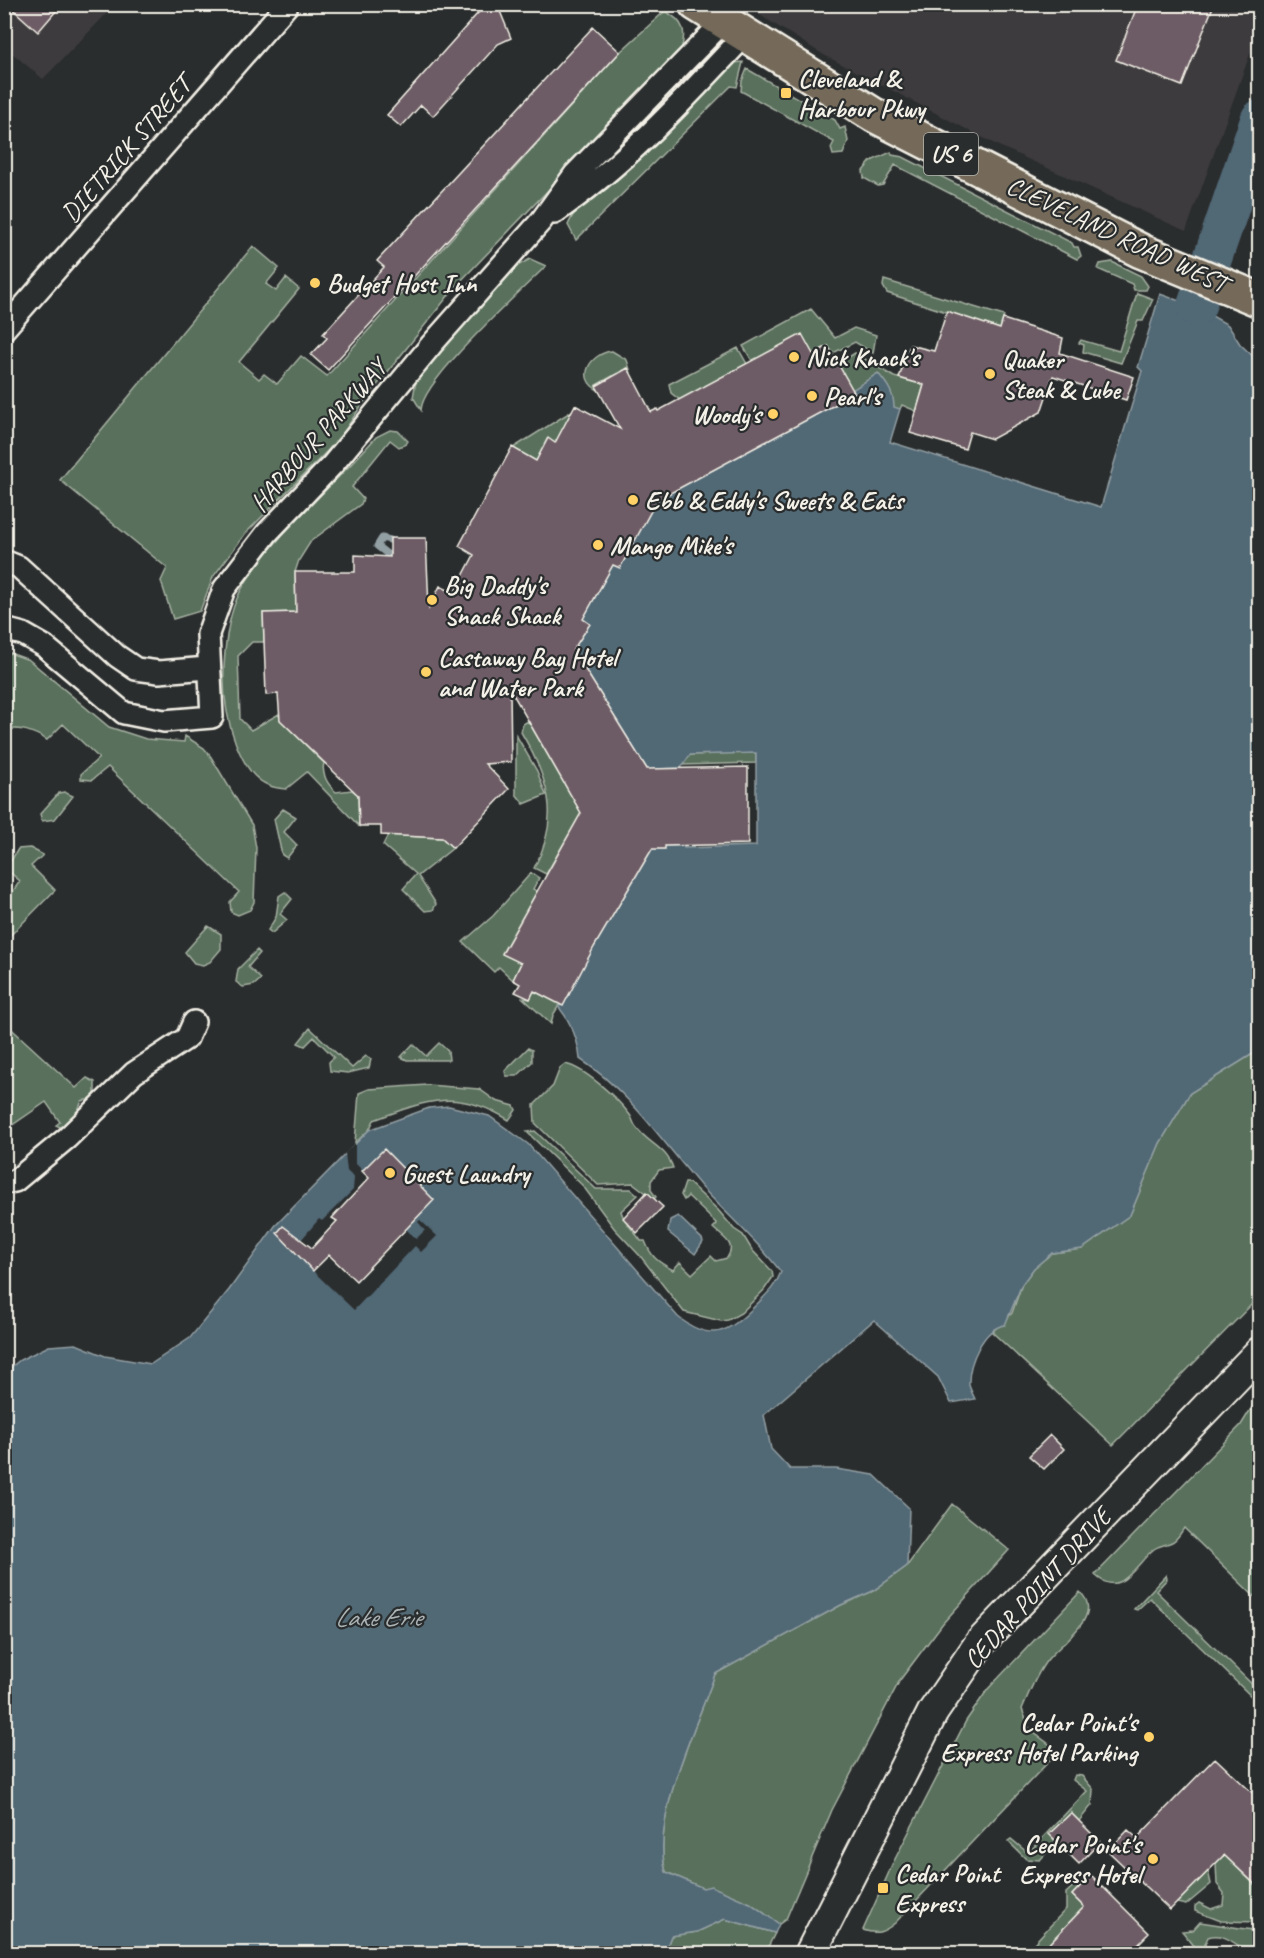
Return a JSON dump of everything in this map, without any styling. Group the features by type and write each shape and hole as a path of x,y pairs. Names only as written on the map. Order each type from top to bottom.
{"main road":[{"name":"CLEVELAND ROAD WEST","path":"696,4 874,115 1141,251 1251,296"},
{"name":"CEDAR POINT DRIVE","path":"810,1953 933,1712 980,1643 1260,1352"}],"street":[{"name":"DIETRICK STREET","path":"4,329 288,4"},
{"name":"HARBOUR PARKWAY","path":"4,629 22,634 44,646 124,713 164,721 212,717 208,634 224,589 267,532 333,464 432,344 541,221 575,174 734,29"},
{"path":"4,561 19,567 117,656 136,669 159,672 208,668"},
{"path":"4,1183 15,1181 67,1137 135,1073 187,1038 194,1022"}],"shaded area":[{"path":"1259,4 1260,26 1186,231 997,145 824,55 744,5"},
{"path":"4,5 115,5 43,79 5,47"}],"green space":[{"path":"665,11 677,19 683,28 680,53 456,286 363,403 340,438 245,534 213,577 200,611 173,619 161,581 167,568 60,480 253,246 279,268 266,284 276,291 286,278 299,289 239,362 259,379 264,374 277,384 301,356 327,376 620,52"},
{"path":"703,57 707,62 703,69 586,182 586,174"},
{"path":"743,62 737,87 731,86 576,240 568,225 574,213 721,73 733,63"},
{"path":"747,69 835,120 840,129 845,127 848,141 843,154 833,155 831,148 834,142 741,91"},
{"path":"891,152 892,155 903,157 1072,243 1074,247 1078,247 1081,256 1077,259 895,165 883,185 878,186 864,178 863,171 871,161"},
{"path":"530,259 546,266 454,358 437,378 421,410 413,397 417,376 508,271"},
{"path":"1112,262 1141,276 1148,286 1146,290 1134,290 1132,284 1098,269 1100,264"},
{"path":"884,280 1004,316 1000,329 887,293 883,286"},
{"path":"1137,293 1153,299 1143,321 1138,321 1121,363 1083,352 1084,345 1079,343 1081,340 1119,351"},
{"path":"811,309 835,338 854,328 876,335 873,353 855,342 833,353 828,346 813,354 753,362 743,346"},
{"path":"738,348 747,364 680,400 671,393 669,384"},
{"path":"612,351 627,360 631,373 627,368 596,385 598,390 591,385 588,379 588,367 598,356"},
{"path":"855,353 894,377 924,385 916,411 902,405 900,409 894,408 852,390 838,364"},
{"path":"572,411 555,443 547,439 536,461 513,448"},
{"path":"390,430 398,431 408,441 406,444 399,447 390,440 352,487 363,499 361,504 311,541 299,560 295,572 296,612 263,613 264,642 252,642 238,656 240,719 251,730 279,714 280,720 324,763 324,775 333,789 336,792 352,790 358,795 359,826 307,772 286,789 268,785 254,776 236,744 228,716 224,688 225,648 233,610 240,592 268,552 376,437"},
{"path":"4,651 29,660 109,727 146,739 184,742 185,736 204,748 252,825 256,848 254,902 250,910 238,915 231,912 230,902 239,892 108,767 92,780 81,779 81,774 99,758 63,724 47,740 21,729 5,731"},
{"path":"528,721 581,813 546,874 534,868 548,832 549,815 544,782 521,732 523,724"},
{"path":"516,735 537,771 546,795 524,804 516,794"},
{"path":"756,752 756,763 682,765 690,755"},
{"path":"64,792 73,796 55,819 42,821 40,814 59,793"},
{"path":"283,809 296,817 284,832 297,845 287,858 282,855 274,819"},
{"path":"388,835 442,838 453,848 418,876 436,904 433,910 425,911 403,889 416,874 383,845"},
{"path":"30,848 43,855 31,866 55,890 5,941 5,903 20,881 6,869 18,849"},
{"path":"531,873 539,878 533,889 537,891 502,953 521,963 513,980 499,967 494,972 463,942 493,916"},
{"path":"285,892 292,899 280,914 287,920 272,933 268,930 276,917 279,896"},
{"path":"208,926 221,934 221,949 210,962 203,965 194,963 185,952"},
{"path":"257,950 260,953 248,967 261,979 254,985 243,987 236,982 238,969"},
{"path":"534,991 560,1004 553,1015 551,1024 523,998 530,999"},
{"path":"4,1022 76,1088 87,1078 95,1082 95,1098 82,1101 72,1124 60,1127 56,1125 60,1122 46,1102 5,1130"},
{"path":"310,1028 352,1068 366,1056 371,1059 369,1068 348,1073 330,1071 329,1062 334,1057 314,1037 305,1046 298,1043"},
{"path":"439,1043 448,1051 449,1060 407,1060 401,1057 413,1044 426,1056"},
{"path":"528,1048 532,1050 532,1062 517,1076 506,1076 505,1071"},
{"path":"1259,1050 1260,1296 1113,1445 992,1332 1012,1313 1022,1284 1034,1268 1052,1253 1082,1249 1130,1215 1160,1143 1190,1093"},
{"path":"565,1064 582,1071 609,1092 630,1115 641,1133 670,1161 673,1168 659,1170 651,1181 651,1190 656,1197 654,1199 633,1183 598,1185 535,1123 534,1105 553,1086 560,1068"},
{"path":"427,1085 479,1089 496,1101 514,1106 516,1110 509,1120 473,1104 442,1100 426,1103 374,1120 369,1130 355,1143 359,1093 369,1089"},
{"path":"535,1131 596,1189 631,1189 638,1195 621,1211 622,1215 641,1241 645,1241 656,1259 663,1264 673,1270 680,1262 692,1274 711,1256 716,1261 727,1258 730,1253 728,1241 713,1228 717,1224 688,1196 684,1200 681,1195 685,1183 689,1183 718,1210 734,1229 743,1235 752,1250 772,1271 773,1277 764,1290 741,1313 728,1320 721,1321 684,1312 641,1257 614,1228 583,1186 527,1132"},
{"path":"1259,1396 1259,1601 1184,1528 1176,1540 1154,1549 1147,1555 1128,1577 1113,1583 1104,1582 1095,1575 1241,1425"},
{"path":"952,1504 1009,1550 943,1623 900,1680 832,1810 786,1919 779,1924 750,1903 703,1888 666,1872 663,1850 664,1826 670,1800 687,1746 715,1674 841,1605 873,1591 907,1566"},
{"path":"1166,1575 1167,1579 1156,1591 1259,1691 1259,1695 1254,1699 1150,1598 1137,1610 1134,1609"},
{"path":"1080,1592 1086,1601 1088,1610 1085,1619 1044,1664 1022,1709 1030,1730 1053,1747 1054,1756 895,1923 880,1932 863,1930 894,1861 966,1721 988,1689"},
{"path":"1075,1775 1082,1776 1093,1789 1092,1805 1079,1821 1071,1813 1050,1834 1056,1842 1040,1860 1026,1859 1008,1841 1011,1839 1028,1853 1087,1791 1073,1780"},
{"path":"1224,1855 1259,1889 1259,1922 1221,1921 1195,1911 1195,1906 1199,1903 1211,1909 1223,1905 1224,1893 1217,1884 1216,1863"},
{"path":"1208,1871 1211,1884 1186,1905 1177,1903"},
{"path":"1078,1882 1081,1885 1072,1895 1084,1907 1040,1953 1024,1954 1066,1909 1066,1893"},
{"path":"725,1919 775,1933 765,1953 664,1954 671,1936 697,1932"},
{"path":"1200,1922 1259,1931 1259,1953 1246,1950 1228,1939 1215,1936 1208,1937 1205,1944 1207,1953 1200,1953 1182,1931 1193,1930"}],"water":[{"name":"Lake Erie","path":"1160,294 1196,307 1228,325 1240,344 1260,363 1259,1050 1190,1093 1160,1143 1130,1215 1082,1249 1052,1253 1034,1268 1022,1284 1005,1325 990,1333 978,1348 969,1377 969,1385 975,1399 951,1403 938,1377 874,1320 764,1415 771,1449 790,1469 836,1469 874,1475 909,1508 907,1566 873,1591 841,1605 715,1674 678,1773 664,1826 663,1850 666,1872 703,1888 711,1886 750,1903 779,1924 775,1933 725,1919 697,1932 671,1936 664,1954 5,1954 5,1372 20,1360 49,1346 76,1344 105,1356 151,1364 190,1338 229,1290 275,1226 369,1130 429,1108 449,1106 489,1116 528,1144 678,1317 700,1330 710,1332 728,1328 746,1315 770,1290 781,1272 700,1185 629,1101 598,1072 580,1059 573,1031 558,1006 563,1005 594,947 652,849 684,845 684,848 756,846 756,753 690,755 681,768 658,769 649,772 573,650 590,624 583,619 613,565 620,567 657,500 854,395 852,390 878,373 893,397 894,407 900,409 890,442 1101,507 1142,371 1138,367"},
{"path":"678,1216 702,1239 703,1242 695,1254 668,1232 670,1220"}],"pier":[{"path":"355,1143 355,1163 376,1184 361,1187 332,1217 337,1221 312,1248 301,1240 319,1219 322,1221 353,1190 354,1178 347,1171 345,1153"},
{"path":"420,1220 437,1236 421,1252 415,1246 354,1310 313,1271 329,1255 357,1281 406,1229 416,1239 425,1230 418,1222"}],"building":[{"path":"7,4 62,4 38,32"},
{"path":"486,4 497,4 511,38 498,44 433,116 421,105 401,127 387,115"},
{"path":"1138,4 1214,4 1182,86 1116,60"},
{"path":"593,27 620,52 328,370 311,355 327,338 323,334 384,267 377,261"},
{"name":"Quaker Steak & Lube","path":"947,311 1000,329 1003,319 1063,338 1060,353 1134,377 1126,400 1053,376 1041,412 992,439 970,432 965,449 910,433 924,385 899,378 910,345 934,351"},
{"name":"Castaway Bay Hotel and Water Park","path":"802,334 813,354 828,346 855,394 657,500 620,568 613,565 583,619 590,624 573,650 647,769 748,767 748,844 665,846 665,849 652,849 594,947 563,1006 534,991 530,999 515,992 520,984 513,980 521,963 502,954 581,813 510,689 511,762 485,764 509,789 453,848 442,838 381,835 381,826 359,826 358,795 280,720 278,694 266,695 263,613 296,612 295,572 355,572 355,555 390,557 390,538 426,538 429,608 440,586 454,593 474,555 459,546 512,447 536,461 548,438 555,443 575,405 620,429 596,386 628,368 651,412 657,409 658,411"},
{"path":"384,1149 434,1200 356,1281 329,1255 313,1271 277,1233 283,1226 312,1248 337,1221 332,1218 369,1178 362,1171"},
{"path":"647,1192 663,1207 637,1233 623,1218"},
{"path":"1050,1435 1064,1449 1044,1469 1029,1456"},
{"name":"Cedar Point's Express Hotel","path":"1215,1758 1260,1800 1260,1889 1224,1855 1170,1910 1108,1851 1128,1830 1137,1838"},
{"path":"1071,1813 1100,1842 1079,1864 1049,1834"},
{"path":"1091,1875 1149,1933 1129,1953 1040,1953 1084,1907 1072,1895"}],"waterway":[{"path":"1196,307 1260,119"},
{"path":"390,540 382,538 377,546 391,557"}],"place":[{"name":"Cleveland & Harbour Pkwy","path":"786,93"},
{"name":"Budget Host Inn","path":"315,283"},
{"name":"Nick Knack's","path":"794,357"},
{"name":"Quaker Steak & Lube","path":"990,374"},
{"name":"Pearl's","path":"812,396"},
{"name":"Woody's","path":"773,414"},
{"name":"Ebb & Eddy's Sweets & Eats","path":"633,500"},
{"name":"Mango Mike's","path":"598,545"},
{"name":"Big Daddy's Snack Shack","path":"432,600"},
{"name":"Castaway Bay Hotel and Water Park","path":"426,672"},
{"name":"Guest Laundry","path":"390,1173"},
{"name":"Cedar Point's Express Hotel Parking","path":"1149,1737"},
{"name":"Cedar Point's Express Hotel","path":"1153,1859"},
{"name":"Cedar Point Express","path":"883,1888"}]}
